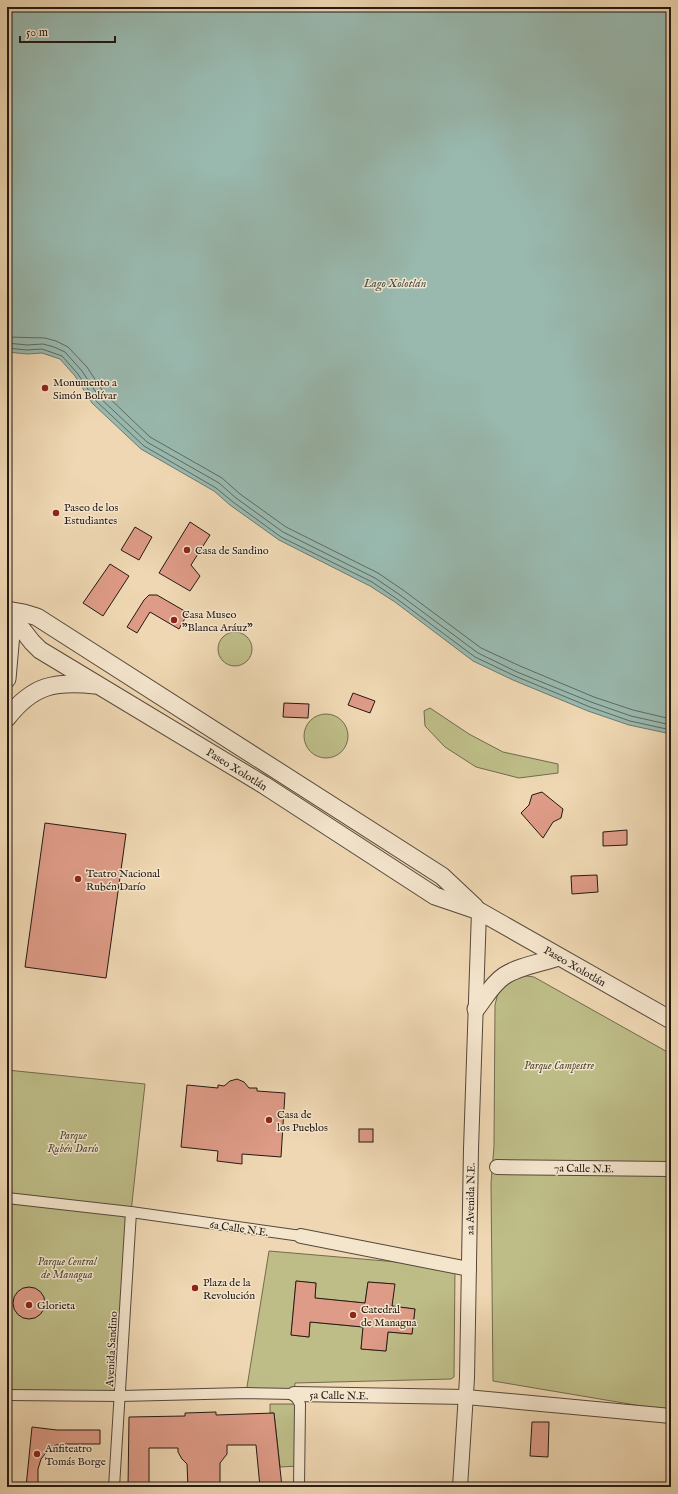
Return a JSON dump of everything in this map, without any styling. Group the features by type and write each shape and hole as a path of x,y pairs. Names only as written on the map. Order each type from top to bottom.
{"street":[{"path":"7,610 12,622 7,679"},
{"name":"Paseo Xolotlán","path":"7,610 40,650 264,785 435,896 479,911 671,1020"},
{"name":"Paseo Xolotlán","path":"7,610 37,617 442,876 479,911"},
{"path":"7,718 26,698 44,688 68,683 99,686"},
{"name":"2a Avenida N.E.","path":"460,1487 467,1378 471,1149 479,911"},
{"path":"476,1009 503,977 517,970 559,957"},
{"name":"7a Calle N.E.","path":"497,1167 671,1169"},
{"name":"6a Calle N.E.","path":"7,1198 131,1212 301,1236 469,1269"},
{"name":"Avenida Sandino","path":"114,1487 131,1212"},
{"name":"5a Calle N.E.","path":"7,1395 120,1396 246,1393 466,1397 671,1416"},
{"path":"294,1394 300,1404 299,1487"}],"green space":[{"path":"232,632 238,632 247,637 251,643 251,655 247,661 238,666 232,666 223,661 218,652 218,646 223,637"},
{"path":"430,708 469,734 503,752 558,764 558,773 519,778 476,767 445,747 425,726 424,711"},
{"path":"326,714 338,718 344,724 348,736 344,748 338,754 326,758 314,754 308,748 304,736 308,724 314,718"},
{"name":"Parque Campestre","path":"520,975 534,977 671,1054 671,1411 493,1381 491,1183 494,1146 495,1005 499,989"},
{"path":"7,1070 145,1084 131,1212 120,1396 7,1395"},
{"path":"269,1251 455,1267 454,1377 451,1379 295,1383 294,1394 246,1393","holes":["296,1281 316,1283 315,1298 365,1303 368,1282 394,1284 392,1306 415,1309 412,1334 388,1332 386,1351 361,1349 363,1327 310,1322 309,1337 291,1335"]},
{"path":"270,1404 300,1404 299,1466 280,1467 274,1413 270,1413"}],"water":[{"name":"Lago Xolotlán","path":"7,7 671,7 671,734 629,725 588,711 513,680 473,661 395,602 370,586 279,540 230,505 214,491 141,449 92,403 75,376 60,359 42,353 27,354 7,352"}],"building":[{"name":"Casa de Sandino","path":"190,522 210,535 191,565 200,576 190,591 159,573"},
{"path":"135,527 152,537 139,560 121,550"},
{"path":"110,564 129,576 103,616 83,603"},
{"name":"Casa Museo \"Blanca Aráuz\"","path":"149,595 157,595 188,613 179,629 150,612 137,633 127,627 144,600"},
{"path":"353,693 375,701 370,713 348,705"},
{"path":"284,703 309,704 308,718 283,717"},
{"path":"542,792 563,809 561,818 553,822 543,838 521,813 529,805 532,795"},
{"name":"Teatro Nacional Rubén Darío","path":"45,823 126,834 106,978 25,967"},
{"path":"627,830 627,845 603,846 603,832"},
{"path":"597,875 598,892 572,894 571,876"},
{"name":"Casa de los Pueblos","path":"237,1079 244,1082 249,1088 257,1088 257,1091 285,1093 281,1157 242,1154 242,1164 217,1161 218,1151 181,1147 187,1085 218,1088 218,1085 224,1086 230,1081"},
{"path":"359,1129 373,1129 373,1142 359,1142"},
{"name":"Catedral de Managua","path":"296,1281 316,1283 315,1298 365,1303 368,1282 395,1284 392,1306 415,1309 412,1334 388,1332 386,1351 361,1349 363,1327 310,1322 309,1337 291,1335"},
{"name":"Glorieta","path":"26,1287 32,1287 42,1294 45,1303 44,1309 38,1316 32,1319 26,1319 16,1312 13,1306 13,1300 20,1290"},
{"path":"216,1412 216,1415 274,1413 282,1487 260,1487 256,1445 227,1445 227,1454 220,1463 220,1487 188,1487 187,1464 178,1452 178,1448 149,1448 149,1487 128,1487 129,1417 185,1416 185,1413"},
{"path":"532,1422 549,1422 548,1457 530,1456"},
{"name":"Anfiteatro Tomás Borge","path":"32,1427 57,1430 100,1430 100,1444 56,1445 48,1450 41,1459 38,1469 38,1487 26,1487"}],"place":[{"name":"Monumento a Simón Bolívar","path":"45,388"},
{"name":"Paseo de los Estudiantes","path":"56,513"},
{"name":"Casa de Sandino","path":"187,550"},
{"name":"Casa Museo \"Blanca Aráuz\"","path":"174,620"},
{"name":"Teatro Nacional Rubén Darío","path":"78,879"},
{"name":"Casa de los Pueblos","path":"269,1120"},
{"name":"Plaza de la Revolución","path":"195,1288"},
{"name":"Glorieta","path":"29,1305"},
{"name":"Catedral de Managua","path":"353,1315"},
{"name":"Anfiteatro Tomás Borge","path":"37,1454"}],"park label":[{"name":"Parque Rubén Darío","path":"73,1141"},
{"name":"Parque Central de Managua","path":"67,1267"}]}
